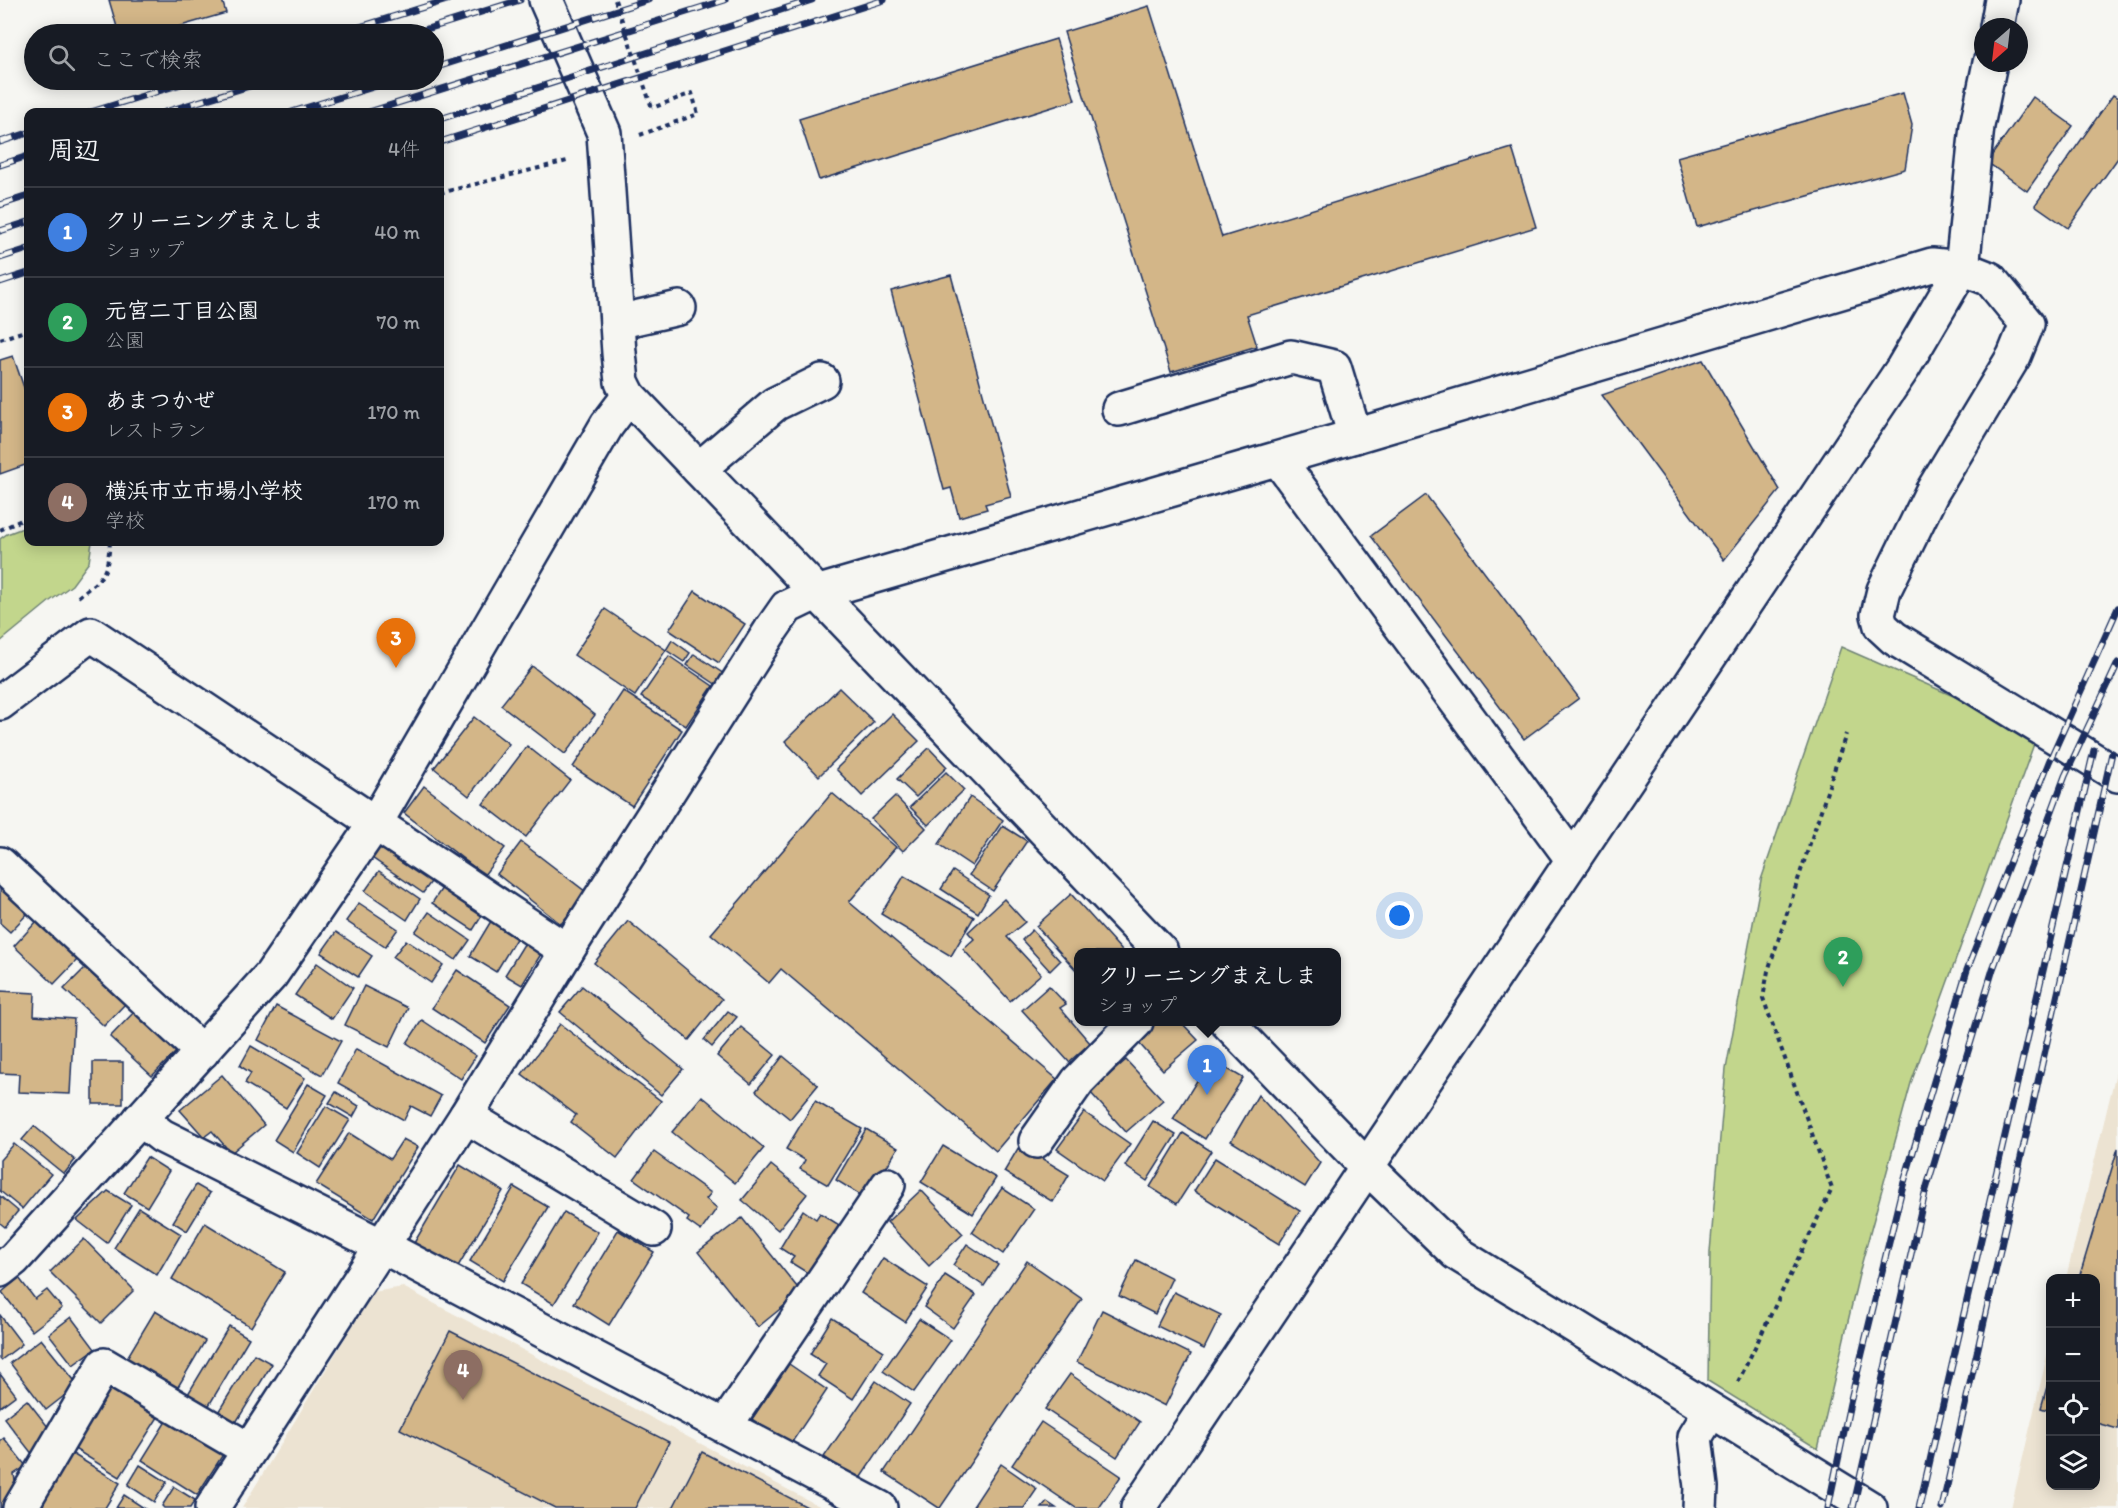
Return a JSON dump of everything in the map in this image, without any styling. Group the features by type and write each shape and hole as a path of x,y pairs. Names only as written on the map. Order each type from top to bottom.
{"street":[{"path":"546,0 604,133 618,145 617,322 622,382 629,396 1157,948"},
{"path":"1999,18 2002,0"},
{"path":"1137,1508 1902,368 1962,268 1977,126 1988,72"},
{"path":"212,1508 466,1116 567,951 787,607 816,593 1932,265 1962,268 1990,279 2027,324 2014,356 1927,501 1884,590 1878,615 1881,626 1894,638 2118,775"},
{"path":"617,322 679,308"},
{"path":"1119,409 1291,357 1334,367 1355,436"},
{"path":"699,469 775,404 822,381"},
{"path":"5,1259 140,1119 271,975 376,822 607,425 629,396"},
{"path":"1278,459 1573,860"},
{"path":"0,703 91,634 567,951"},
{"path":"0,864 202,1052"},
{"path":"1036,1140 1078,1081 1132,1026"},
{"path":"1231,1026 1366,1166 1456,1253 1722,1402 1869,1508"},
{"path":"466,1116 654,1229"},
{"path":"140,1119 162,1136 382,1246 880,1508"},
{"path":"725,1426 888,1185"},
{"path":"20,1508 104,1365 249,1450"},
{"path":"1700,1508 1701,1487 1695,1437 1722,1402"}],"path":[{"path":"444,192 618,145 698,114 692,93 652,108 615,0"},
{"path":"0,339 24,331"},
{"path":"0,530 24,519"},
{"path":"76,598 103,577 110,546"},
{"path":"1722,1402 1832,1189 1763,998 1768,971 1846,734"}],"shaded area":[{"path":"2118,1064 2118,1508 2011,1508 2046,1360 2046,1490 2100,1490 2100,1274 2067,1274"},
{"path":"403,1287 823,1508 242,1508 373,1292"}],"green space":[{"path":"24,528 24,546 91,546 89,562 72,585 0,642 0,539"},
{"path":"1841,647 2038,733 1911,1083 1861,1266 1818,1449 1708,1381 1710,1252 1726,1069 1761,880"}],"building":[{"path":"109,0 222,0 226,13 188,24 116,24"},
{"path":"1149,6 1222,237 1512,148 1536,227 1247,315 1257,346 1171,372 1064,32"},
{"path":"1056,39 1075,100 819,180 799,119"},
{"path":"1903,93 1912,125 1905,169 1697,227 1677,157"},
{"path":"2113,95 2118,98 2118,158 2068,228 2035,205"},
{"path":"2033,97 2073,126 2027,191 1987,162"},
{"path":"951,275 1011,497 985,504 987,509 959,517 951,488 944,490 891,291"},
{"path":"13,356 24,388 24,465 0,474 0,360"},
{"path":"1703,360 1780,490 1724,560 1602,395"},
{"path":"1426,495 1579,698 1524,739 1371,536"},
{"path":"695,591 745,624 719,663 669,630"},
{"path":"605,609 666,650 635,696 574,655"},
{"path":"672,640 690,653 684,662 666,650"},
{"path":"694,654 724,674 717,685 687,665"},
{"path":"669,656 713,686 686,726 641,697"},
{"path":"532,666 595,715 565,754 501,705"},
{"path":"839,688 874,722 819,776 785,741"},
{"path":"623,691 682,730 632,806 573,767"},
{"path":"892,714 919,741 862,796 836,769"},
{"path":"474,717 509,744 469,796 434,768"},
{"path":"527,746 570,780 526,837 483,804"},
{"path":"929,748 947,767 916,797 897,779"},
{"path":"946,772 964,790 928,825 910,807"},
{"path":"424,786 505,848 484,875 404,813"},
{"path":"832,793 896,847 849,902 1057,1079 996,1151 781,969 769,983 711,934"},
{"path":"895,796 926,828 903,851 871,819"},
{"path":"970,797 1003,820 972,866 939,844"},
{"path":"1003,826 1027,841 993,891 969,875"},
{"path":"385,840 436,875 423,893 372,858"},
{"path":"521,842 586,892 561,924 497,874"},
{"path":"379,871 420,899 407,920 365,891"},
{"path":"953,871 989,895 978,913 941,889"},
{"path":"904,876 974,917 951,956 881,914"},
{"path":"448,879 488,906 473,930 432,903"},
{"path":"0,882 30,911 10,932 0,923"},
{"path":"1071,894 1119,948 1074,948 1074,968 1036,926"},
{"path":"1004,899 1025,922 1007,937 1041,974 1010,1001 963,949 974,939 968,932"},
{"path":"359,903 398,929 385,947 346,921"},
{"path":"429,912 470,940 456,960 415,932"},
{"path":"494,916 520,932 496,972 470,956"},
{"path":"37,921 78,959 54,984 14,946"},
{"path":"628,921 722,999 689,1040 594,963"},
{"path":"1032,930 1060,961 1050,971 1022,940"},
{"path":"336,932 372,956 358,977 321,953"},
{"path":"529,936 546,946 522,985 505,975"},
{"path":"406,940 443,965 431,983 393,957"},
{"path":"317,963 353,988 332,1019 295,995"},
{"path":"85,968 125,1004 104,1026 64,989"},
{"path":"457,970 510,1005 485,1043 432,1008"},
{"path":"364,986 408,1008 389,1047 345,1025"},
{"path":"582,986 683,1069 661,1095 560,1012"},
{"path":"1049,986 1066,1004 1060,1008 1090,1043 1069,1062 1022,1010"},
{"path":"0,991 35,993 34,1016 74,1019 70,1094 18,1092 19,1074 0,1073"},
{"path":"276,1006 341,1041 322,1075 258,1040"},
{"path":"137,1009 179,1049 152,1076 110,1037"},
{"path":"728,1011 737,1017 712,1047 704,1040"},
{"path":"422,1020 476,1056 461,1079 407,1043"},
{"path":"560,1024 661,1101 617,1158 571,1122 576,1115 522,1074"},
{"path":"1152,1026 1185,1026 1198,1040 1163,1070 1136,1040"},
{"path":"741,1027 775,1055 751,1084 717,1056"},
{"path":"251,1046 305,1078 286,1108 245,1083 251,1073 240,1066"},
{"path":"356,1049 441,1096 430,1116 411,1106 404,1120 338,1083"},
{"path":"783,1056 818,1085 790,1119 756,1091"},
{"path":"1126,1060 1163,1100 1126,1132 1090,1092"},
{"path":"93,1062 123,1062 123,1104 93,1104"},
{"path":"1226,1068 1243,1078 1205,1139 1173,1119 1203,1071 1218,1081"},
{"path":"222,1075 264,1125 231,1153 212,1131 204,1137 180,1110"},
{"path":"308,1084 327,1095 293,1152 274,1140"},
{"path":"336,1092 359,1106 353,1117 329,1103"},
{"path":"1258,1095 1320,1163 1305,1187 1231,1141"},
{"path":"702,1096 764,1148 735,1183 672,1132"},
{"path":"815,1101 862,1129 828,1185 800,1169 805,1160 786,1149"},
{"path":"326,1106 350,1120 320,1168 297,1153"},
{"path":"1084,1112 1130,1144 1103,1181 1057,1149"},
{"path":"1153,1121 1176,1135 1147,1181 1125,1166"},
{"path":"34,1126 75,1160 64,1174 22,1140"},
{"path":"866,1129 898,1148 867,1199 836,1180"},
{"path":"349,1133 390,1159 403,1139 418,1147 373,1219 316,1184"},
{"path":"1183,1133 1211,1151 1177,1204 1150,1187"},
{"path":"14,1144 51,1174 22,1209 0,1191 0,1160"},
{"path":"1020,1145 1069,1175 1053,1202 1004,1172"},
{"path":"943,1146 996,1178 973,1214 921,1182"},
{"path":"2118,1148 2118,1429 2100,1424 2100,1274 2080,1274"},
{"path":"654,1152 711,1193 706,1199 717,1208 701,1231 687,1221 689,1218 634,1179"},
{"path":"147,1157 169,1171 147,1207 124,1193"},
{"path":"1215,1158 1300,1211 1279,1244 1194,1191"},
{"path":"460,1165 503,1191 457,1268 414,1243"},
{"path":"771,1165 807,1194 778,1230 742,1200"},
{"path":"196,1185 210,1193 187,1231 173,1222"},
{"path":"514,1187 548,1207 503,1281 470,1261"},
{"path":"1002,1188 1034,1209 1003,1254 972,1232"},
{"path":"921,1190 963,1234 929,1266 887,1222"},
{"path":"108,1191 131,1205 107,1243 77,1220"},
{"path":"0,1196 18,1211 5,1227 0,1223"},
{"path":"139,1208 181,1234 157,1275 114,1248"},
{"path":"803,1210 816,1219 820,1213 844,1228 814,1277 790,1262 794,1257 780,1248"},
{"path":"564,1212 598,1232 554,1304 521,1284"},
{"path":"742,1218 801,1292 758,1327 698,1252"},
{"path":"205,1223 285,1272 251,1327 172,1279"},
{"path":"618,1230 654,1252 609,1325 574,1303"},
{"path":"84,1239 134,1290 101,1323 50,1272"},
{"path":"967,1244 998,1265 984,1286 953,1265"},
{"path":"883,1258 928,1287 905,1322 861,1293"},
{"path":"1136,1260 1172,1278 1155,1314 1119,1296"},
{"path":"1027,1261 1082,1299 939,1508 884,1472"},
{"path":"945,1275 976,1295 953,1328 924,1307"},
{"path":"19,1278 35,1299 47,1290 62,1308 32,1331 2,1292"},
{"path":"1174,1292 1221,1315 1204,1349 1157,1326"},
{"path":"1102,1310 1191,1354 1165,1406 1077,1362"},
{"path":"155,1311 205,1341 175,1392 125,1361"},
{"path":"0,1315 22,1344 1,1360 0,1359"},
{"path":"71,1317 95,1349 73,1365 49,1334"},
{"path":"832,1318 884,1351 853,1399 818,1376 826,1364 810,1354"},
{"path":"919,1319 951,1340 914,1392 883,1371"},
{"path":"229,1326 249,1338 208,1407 188,1394"},
{"path":"450,1331 669,1442 635,1508 555,1508 400,1429"},
{"path":"41,1339 78,1385 46,1410 10,1363"},
{"path":"254,1354 272,1364 235,1424 217,1414"},
{"path":"789,1364 827,1390 790,1445 752,1419"},
{"path":"0,1374 16,1395 0,1407"},
{"path":"1070,1374 1140,1422 1117,1457 1045,1409"},
{"path":"876,1381 910,1404 859,1480 824,1457"},
{"path":"113,1384 160,1414 120,1477 73,1448"},
{"path":"2046,1390 2046,1410 2041,1408"},
{"path":"27,1400 56,1437 33,1455 4,1418"},
{"path":"168,1418 224,1453 197,1495 142,1460"},
{"path":"1041,1422 1121,1476 1099,1508 1076,1508 1012,1465"},
{"path":"4,1438 26,1466 14,1474 16,1487 9,1508 0,1508 0,1441"},
{"path":"702,1452 809,1508 673,1508"},
{"path":"71,1453 120,1483 105,1508 47,1508 39,1503"},
{"path":"1001,1464 1037,1489 1024,1508 972,1508"},
{"path":"140,1465 167,1482 154,1502 128,1485"},
{"path":"174,1487 195,1500 190,1508 164,1508 162,1506"},
{"path":"124,1495 144,1508 116,1508"},
{"path":"1047,1502 1056,1508 1042,1508"}],"railway":[{"path":"369,24 447,0"},
{"path":"443,24 520,0"},
{"path":"444,65 648,0"},
{"path":"444,88 725,0"},
{"path":"444,118 812,0"},
{"path":"444,141 884,0"},
{"path":"104,108 162,90"},
{"path":"178,108 236,90"},
{"path":"305,108 364,90"},
{"path":"382,108 439,90"},
{"path":"0,142 24,134"},
{"path":"0,165 24,157"},
{"path":"0,205 24,197"},
{"path":"0,231 24,223"},
{"path":"0,258 24,250"},
{"path":"0,282 24,274"},
{"path":"1828,1508 1850,1403 1902,1189 1967,970 2049,762 2118,608"},
{"path":"1853,1508 1925,1193 1993,969 2065,776 2118,663"},
{"path":"1919,1508 2094,750"},
{"path":"1942,1508 2112,753"}],"place":[{"name":"あまつかぜ","path":"396,668"},
{"name":"元宮二丁目公園","path":"1843,987"},
{"name":"クリーニングまえしま","path":"1207,1095"},
{"name":"横浜市立市場小学校","path":"463,1400"}]}
